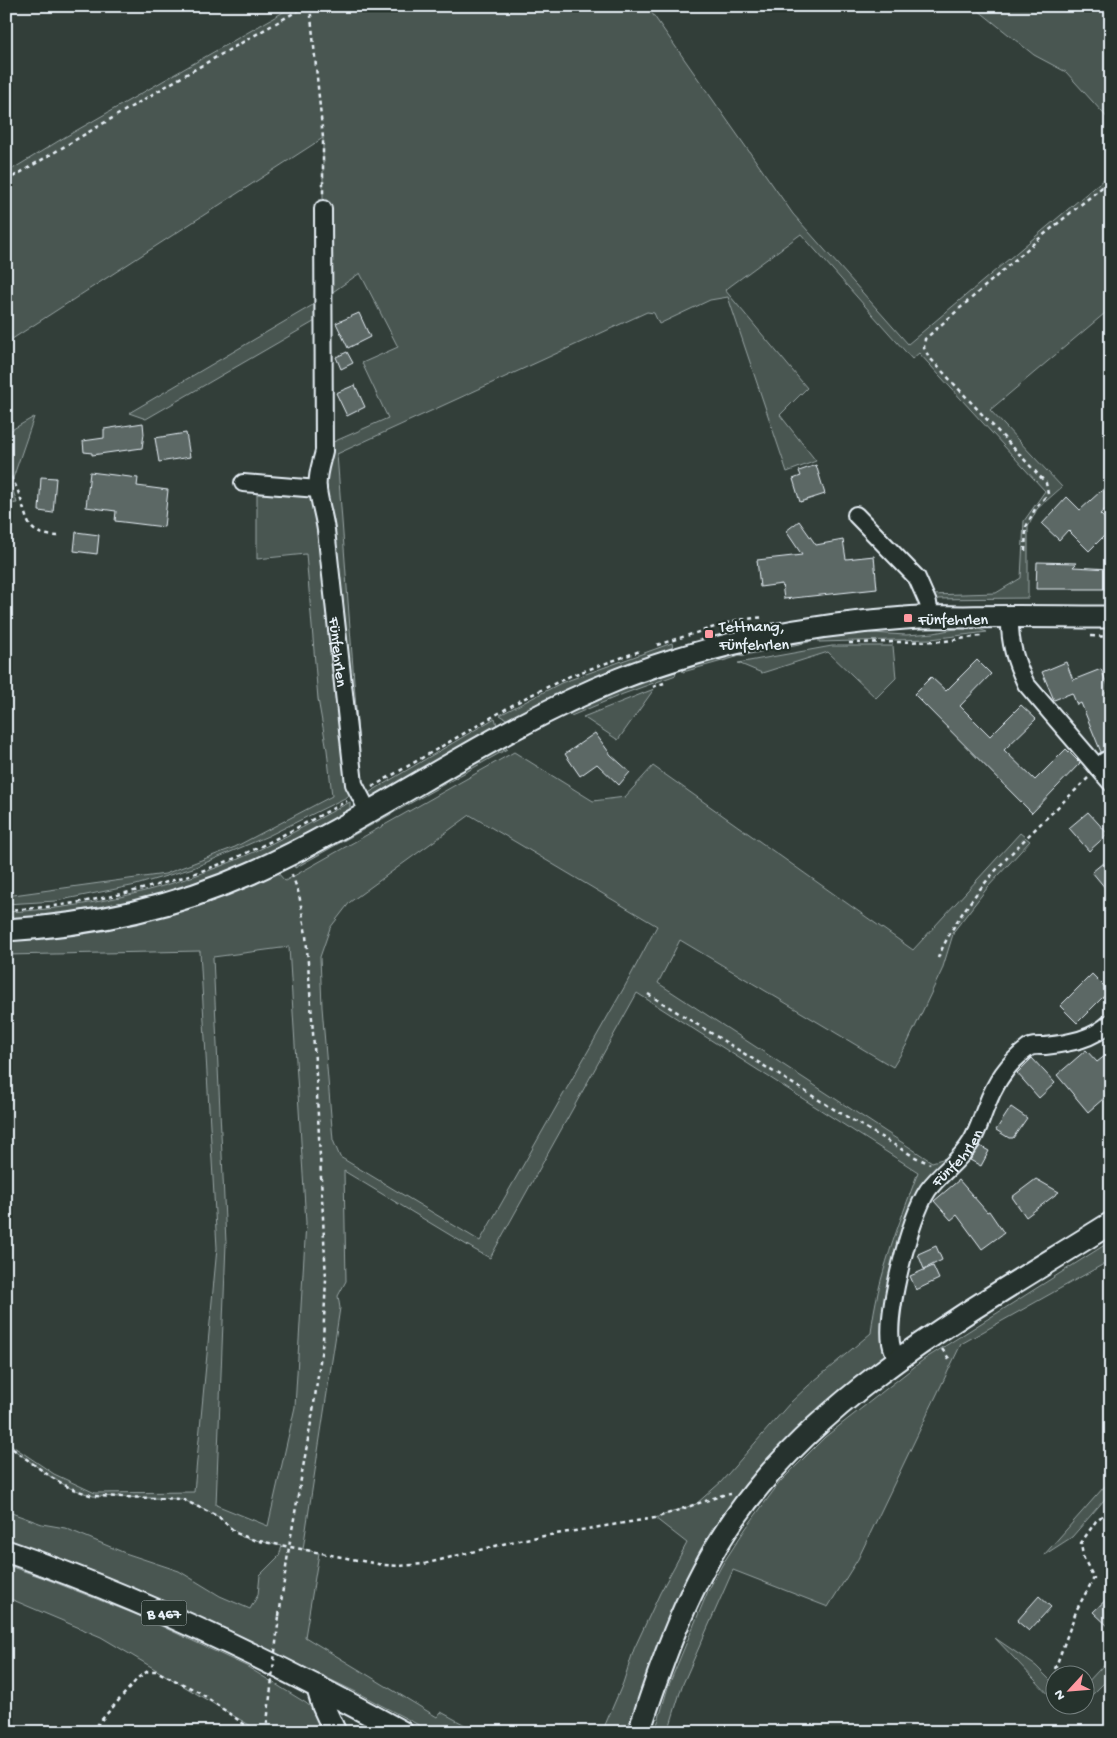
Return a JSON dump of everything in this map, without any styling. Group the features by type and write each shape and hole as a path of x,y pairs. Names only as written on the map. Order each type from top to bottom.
{"main road":[{"path":"6,930 86,923 128,915 182,899 241,877 284,858 505,733 620,679 675,659 736,642 811,628 908,618 930,618 1010,626 1111,617"},
{"path":"639,1732 656,1680 688,1600 719,1543 750,1498 785,1456 820,1422 898,1360 932,1336 1111,1223"},
{"name":"B 467","path":"6,1551 76,1577 196,1627 317,1686 371,1724 402,1732"},
{"path":"317,1686 323,1706 335,1732"}],"street":[{"name":"Fünfehrlen","path":"323,209 324,451 318,476 318,489 324,513 354,784 368,811"},
{"path":"243,483 318,489"},
{"path":"856,515 916,578 928,603 930,618"},
{"path":"1010,626 1017,666 1026,684 1104,763 1111,784"},
{"name":"Fünfehrlen","path":"898,1360 891,1345 891,1318 894,1298 910,1235 920,1205 935,1181 972,1141 999,1079 1028,1047 1073,1043 1090,1036 1111,1022"}],"path":[{"path":"6,181 185,75 308,6 323,138 323,209"},
{"path":"1025,551 1026,527 1035,509 1048,494 1046,483 928,357 924,348 925,338 1111,180"},
{"path":"6,470 20,494 24,513 29,524 35,530 48,536 61,536"},
{"path":"846,643 945,641 987,635 1010,626"},
{"path":"1083,636 1111,636"},
{"path":"648,689 665,683"},
{"path":"938,958 947,936 965,907 1016,849 1104,763"},
{"path":"266,1732 288,1547 313,1411 322,1349 326,1279 318,1094 306,935 301,903 292,873"},
{"path":"648,994 913,1156 935,1166 953,1163"},
{"path":"939,1346 950,1360"},
{"path":"6,1444 51,1477 70,1488 93,1496 182,1499 219,1517 242,1537 383,1564 410,1566 519,1540 654,1518 723,1495 734,1493 750,1498"},
{"path":"1056,1666 1077,1609 1094,1578 1083,1557 1081,1543 1096,1521 1111,1508"},
{"path":"91,1732 139,1677 148,1671 156,1671 199,1692 255,1732"}],"shaded area":[{"path":"294,6 647,6 793,214 908,344 1111,173 1111,308 990,410 1062,487 1037,509 1028,527 1028,598 930,599 930,595 996,593 1021,578 1024,521 1045,491 919,353 912,359 801,234 725,290 807,388 780,415 816,461 787,472 728,297 710,300 659,324 654,313 647,312 337,454 362,788 350,792 349,796 268,836 193,868 136,885 56,901 6,904 6,896 165,874 235,847 332,796 327,750 318,699 306,554 257,559 257,485 317,489 324,446 388,418 362,363 398,347 360,273 324,298 324,316 146,419 129,413 323,299 323,138 6,343 6,173 65,137"},
{"path":"973,6 1101,6 1111,15 1111,122 1066,72 1034,55"},
{"path":"34,417 11,484 17,503 6,504 6,433"},
{"path":"970,626 987,632 931,639 819,642 819,636 855,632 906,635 934,633"},
{"path":"808,637 809,642 740,656 683,672 681,666"},
{"path":"672,643 673,649 577,687 508,720 500,715 561,683"},
{"path":"832,646 893,646 896,678 876,698 828,652 762,673 738,663"},
{"path":"674,668 676,675 623,694 571,716 568,712 594,700"},
{"path":"654,689 618,740 583,717"},
{"path":"495,718 497,725 369,800 365,795"},
{"path":"503,743 507,749 295,868 294,862"},
{"path":"514,752 593,801 625,797 653,766 913,950 1020,833 1030,841 988,887 954,931 942,970 907,1044 893,1067 680,940 658,983 932,1162 949,1157 973,1125 960,1148 931,1180 886,1330 885,1355 752,1481 631,1732 602,1732 623,1683 634,1649 660,1593 687,1543 655,1518 696,1504 721,1482 790,1403 871,1333 883,1271 918,1172 637,993 490,1258 344,1171 346,1281 338,1296 340,1308 303,1549 319,1553 305,1637 437,1717 441,1712 478,1732 432,1732 354,1691 220,1627 6,1544 6,1511 42,1524 65,1528 125,1553 179,1571 220,1596 250,1609 258,1595 260,1575 279,1556 282,1546 242,1537 219,1517 182,1499 93,1496 70,1488 51,1477 6,1444 6,1440 54,1474 95,1493 194,1492 217,1248 200,951 6,955 6,939 71,934 131,923 195,903 277,872 285,881","holes":["470,815 657,926 480,1241 340,1157 333,1140 322,1007 320,957 330,928 350,902","289,947 306,1223 295,1407 268,1526 216,1505 226,1243 213,957"]},
{"path":"350,802 350,810 271,853 212,879 176,890 96,909 60,916 6,921 6,912 61,907 115,898 195,876 254,852"},
{"path":"1111,1241 1111,1260 961,1344 858,1559 828,1607 733,1570 682,1686 668,1732 655,1732 668,1687 708,1591 746,1528 780,1482 825,1437 923,1360"},
{"path":"1111,1479 1111,1492 1072,1537 1044,1555"},
{"path":"6,1565 142,1617 246,1666 306,1703 321,1716 330,1732 261,1732 101,1637 6,1597"},
{"path":"995,1638 1036,1666 1044,1674 1044,1689"},
{"path":"1111,1657 1111,1676 1094,1693 1094,1675"}],"building":[{"path":"359,313 370,337 348,348 336,323"},
{"path":"347,352 353,363 341,369 336,357"},
{"path":"355,385 365,407 347,416 336,393"},
{"path":"143,423 142,448 92,455 92,453 84,452 83,441 104,438 104,429"},
{"path":"186,433 190,457 159,462 155,438"},
{"path":"816,465 825,494 800,502 793,479 801,476 799,471"},
{"path":"90,472 138,478 137,486 168,490 164,527 115,521 116,511 86,507"},
{"path":"41,477 56,478 53,513 39,511"},
{"path":"1111,482 1111,504 1100,514 1111,525 1111,529 1089,551 1068,530 1059,540 1042,524 1067,497 1080,510"},
{"path":"799,521 816,545 843,540 846,559 874,556 877,589 784,599 782,584 760,587 757,560 802,555 786,531"},
{"path":"76,532 99,535 97,554 74,551"},
{"path":"1037,562 1077,563 1073,567 1111,569 1111,589 1036,589"},
{"path":"977,660 991,674 960,706 990,736 1021,705 1036,719 1004,750 1035,780 1066,749 1080,763 1032,813 914,694 931,677 946,691"},
{"path":"1066,662 1073,680 1101,669 1110,691 1105,693 1111,707 1111,748 1101,752 1081,703 1077,705 1072,693 1054,700 1042,672"},
{"path":"595,733 611,755 630,772 619,785 597,764 580,776 565,754"},
{"path":"1088,812 1108,834 1089,851 1069,828"},
{"path":"1103,863 1111,872 1111,895 1092,872"},
{"path":"1092,974 1109,991 1077,1023 1060,1006"},
{"path":"1086,1050 1097,1062 1111,1051 1111,1092 1088,1112 1057,1075"},
{"path":"1032,1058 1055,1083 1039,1098 1017,1073"},
{"path":"1011,1107 1027,1118 1013,1138 1009,1138 996,1130"},
{"path":"980,1146 989,1151 981,1166 970,1160"},
{"path":"1036,1179 1059,1192 1026,1217 1012,1197"},
{"path":"959,1180 987,1212 989,1211 1004,1233 982,1249 957,1215 951,1220 934,1201"},
{"path":"936,1246 942,1260 924,1269 918,1254"},
{"path":"933,1266 939,1279 916,1290 910,1276"},
{"path":"1111,1595 1111,1629 1093,1612"},
{"path":"1039,1596 1051,1607 1029,1631 1017,1621"}],"place":[{"name":"Fünfehrlen","path":"908,618"},
{"name":"Tettnang, Fünfehrlen","path":"709,634"}]}
